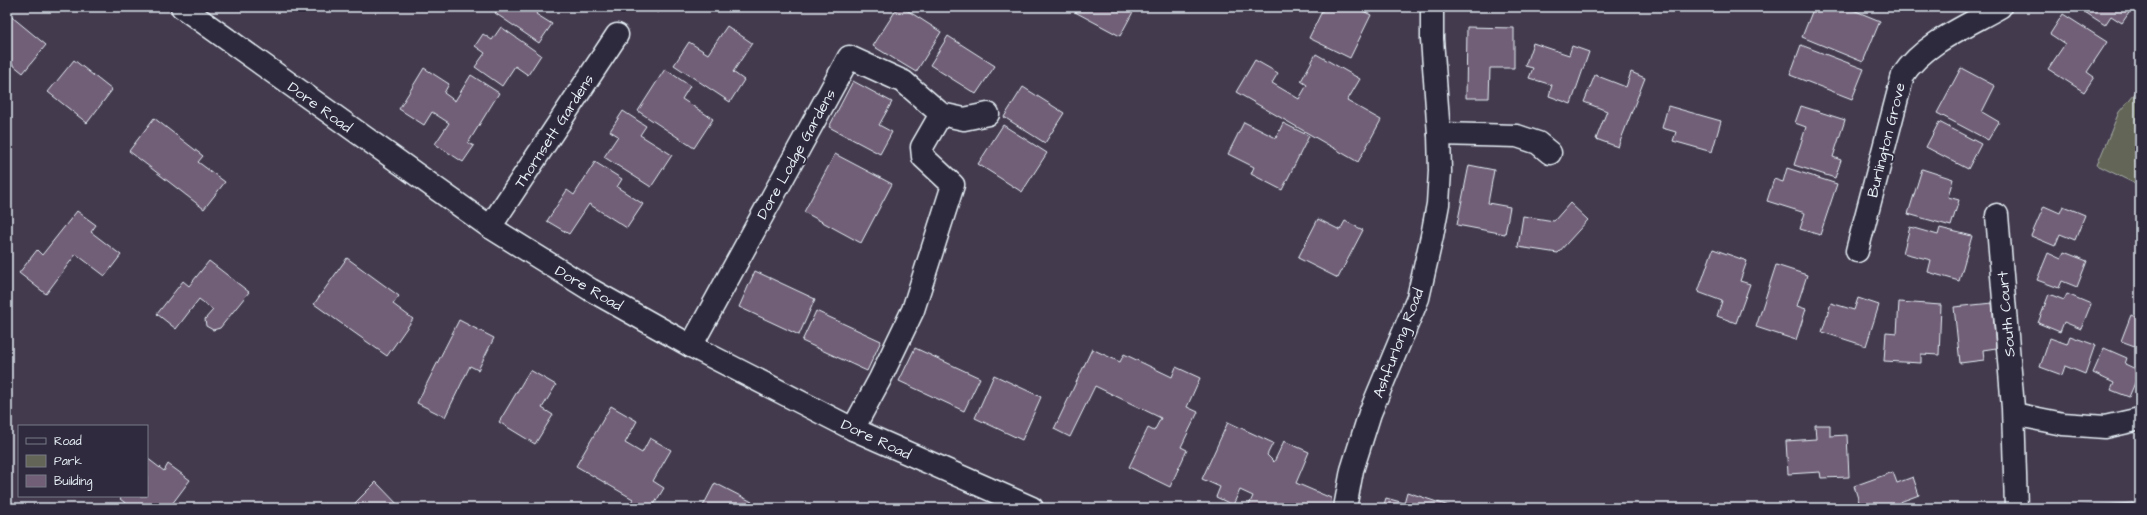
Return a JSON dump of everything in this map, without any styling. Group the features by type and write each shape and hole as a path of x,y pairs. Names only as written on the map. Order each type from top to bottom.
{"street":[{"name":"Dore Road","path":"182,7 490,227 591,290 691,346 853,429 1032,508"},
{"name":"Ashfurlong Road","path":"1345,508 1352,470 1370,413 1418,298 1438,204 1439,134 1432,39 1432,7"},
{"name":"Burlington Grove","path":"1857,252 1903,75 1911,63 1932,46 2000,7"},
{"name":"Thornsett Gardens","path":"490,227 617,35"},
{"name":"Dore Lodge Gardens","path":"691,346 849,57 904,82 941,114 964,119 988,114"},
{"path":"853,429 880,379 913,310 952,185 923,157 922,147 941,114"},
{"path":"1439,134 1517,136 1538,143 1550,153"},
{"name":"South Court","path":"1998,215 2014,414 2016,508"},
{"path":"2014,414 2063,424 2105,426 2140,420"}],"green space":[{"path":"2140,87 2140,186 2097,165 2119,112"}],"building":[{"path":"499,7 541,7 536,14 552,24 539,43 495,13"},
{"path":"650,7 662,7 658,13"},
{"path":"898,7 902,7 941,32 916,72 873,46"},
{"path":"1078,7 1127,7 1134,10 1120,36 1075,12"},
{"path":"1324,7 1355,7 1371,15 1350,58 1309,38"},
{"path":"1814,7 1846,7 1880,21 1863,62 1802,37"},
{"path":"2077,7 2133,7 2122,23 2111,16 2105,25"},
{"path":"2063,14 2107,42 2087,72 2094,77 2084,92 2048,69 2065,44 2050,34"},
{"path":"12,17 46,45 23,73 7,60 7,23"},
{"path":"727,26 752,43 733,72 744,80 730,102 674,65 689,42 708,54"},
{"path":"501,27 541,55 528,75 515,66 502,86 475,67 485,53 475,46 483,34 492,40"},
{"path":"1467,27 1514,28 1514,68 1490,68 1489,98 1466,98"},
{"path":"948,36 995,66 976,94 930,65"},
{"path":"1533,43 1569,55 1572,46 1589,52 1571,104 1549,96 1552,85 1529,78 1533,68 1525,66"},
{"path":"1801,45 1864,69 1852,99 1790,75"},
{"path":"1316,54 1360,79 1347,101 1381,120 1358,162 1236,92 1255,60 1278,73 1272,83 1299,99 1307,85 1301,81"},
{"path":"74,60 112,90 87,123 48,92"},
{"path":"424,68 449,84 444,93 455,101 471,75 499,93 468,143 474,146 463,162 435,144 449,123 432,112 424,125 399,109"},
{"path":"1961,68 1995,86 1982,112 1999,122 1988,140 1937,113"},
{"path":"665,69 690,86 682,99 713,119 694,148 638,111"},
{"path":"1631,72 1645,78 1618,147 1596,139 1607,111 1584,102 1595,75 1626,87"},
{"path":"853,81 892,102 879,125 892,132 880,154 829,127"},
{"path":"1023,87 1064,113 1045,143 1004,117"},
{"path":"1668,106 1721,121 1712,152 1673,141 1676,132 1662,128"},
{"path":"1801,106 1845,120 1833,157 1841,160 1835,178 1794,165 1806,127 1795,123"},
{"path":"623,111 646,126 640,135 672,155 651,187 604,157 618,136 610,131"},
{"path":"154,118 203,156 198,162 225,182 204,209 129,151"},
{"path":"1244,122 1276,138 1283,123 1309,136 1282,190 1251,174 1254,167 1228,154"},
{"path":"1939,122 1981,144 1968,169 1926,147"},
{"path":"1003,125 1047,153 1022,192 978,164"},
{"path":"835,154 892,184 861,243 804,212"},
{"path":"595,162 622,179 617,187 643,204 627,228 589,204 569,234 547,221 567,190 574,195"},
{"path":"1469,165 1494,170 1488,203 1510,207 1505,234 1457,225"},
{"path":"1787,168 1837,184 1820,235 1800,229 1805,213 1767,201 1774,179 1783,182"},
{"path":"1922,169 1953,179 1948,197 1959,200 1951,226 1908,214"},
{"path":"1570,203 1588,220 1558,253 1518,247 1523,216 1554,221"},
{"path":"2044,206 2060,213 2063,206 2085,215 2075,240 2060,234 2055,246 2031,236"},
{"path":"77,211 96,225 91,232 121,255 105,276 76,254 46,294 19,273 37,250 42,255"},
{"path":"1318,219 1340,230 1345,221 1363,230 1338,278 1298,258"},
{"path":"1910,227 1938,235 1940,228 1972,236 1959,281 1928,272 1931,260 1903,253"},
{"path":"1713,249 1747,261 1740,281 1750,284 1736,323 1717,316 1722,301 1698,292"},
{"path":"2064,252 2087,261 2077,287 2062,281 2059,288 2037,280 2048,253 2061,259"},
{"path":"347,258 399,296 393,304 413,319 387,356 314,304"},
{"path":"209,261 249,292 220,328 213,330 206,326 205,319 213,310 199,299 176,329 157,314 183,281 189,286"},
{"path":"1776,265 1807,275 1797,306 1806,309 1796,340 1756,327"},
{"path":"755,271 815,299 799,335 739,307"},
{"path":"2049,294 2064,300 2067,294 2091,304 2081,329 2064,322 2060,332 2038,323"},
{"path":"1858,298 1879,305 1866,346 1822,332 1831,303 1854,310"},
{"path":"1899,302 1941,305 1939,355 1921,354 1921,363 1884,361 1886,332 1897,333"},
{"path":"1992,303 1996,348 1983,350 1984,360 1960,363 1954,307"},
{"path":"816,311 881,341 867,371 802,341"},
{"path":"2131,315 2140,319 2140,348 2121,341"},
{"path":"459,320 494,338 478,370 470,366 445,417 417,403"},
{"path":"2070,336 2095,345 2085,374 2065,366 2062,375 2040,367 2050,338 2067,344"},
{"path":"915,348 980,378 964,411 899,381"},
{"path":"2104,348 2127,358 2125,364 2140,371 2129,397 2111,390 2114,383 2093,373"},
{"path":"1092,349 1120,362 1124,354 1172,377 1176,367 1200,378 1187,407 1198,412 1181,447 1187,450 1170,487 1129,467 1148,428 1154,431 1161,418 1095,386 1070,437 1054,429"},
{"path":"530,370 556,385 542,408 553,415 535,444 499,422"},
{"path":"994,375 1041,397 1022,440 975,418"},
{"path":"611,406 637,421 625,443 642,453 650,438 671,450 653,481 664,488 652,508 628,508 633,499 576,466"},
{"path":"1228,422 1273,443 1267,455 1274,462 1284,441 1309,452 1296,483 1331,498 1332,508 1257,508 1249,505 1253,496 1240,490 1233,505 1216,497 1220,487 1202,479"},
{"path":"1815,425 1830,425 1830,436 1847,435 1849,477 1821,478 1820,472 1788,474 1786,441 1816,439"},
{"path":"148,459 164,471 168,464 190,480 169,508 132,508 120,499 122,497 148,497"},
{"path":"1893,472 1897,483 1913,477 1919,495 1900,502 1902,508 1861,508 1854,486"},
{"path":"376,482 401,508 350,508"},
{"path":"715,483 756,504 754,508 702,508"},
{"path":"1407,492 1455,508 1383,508 1386,498 1404,503"},
{"path":"2133,503 2134,508 2070,508 2070,507"}]}
